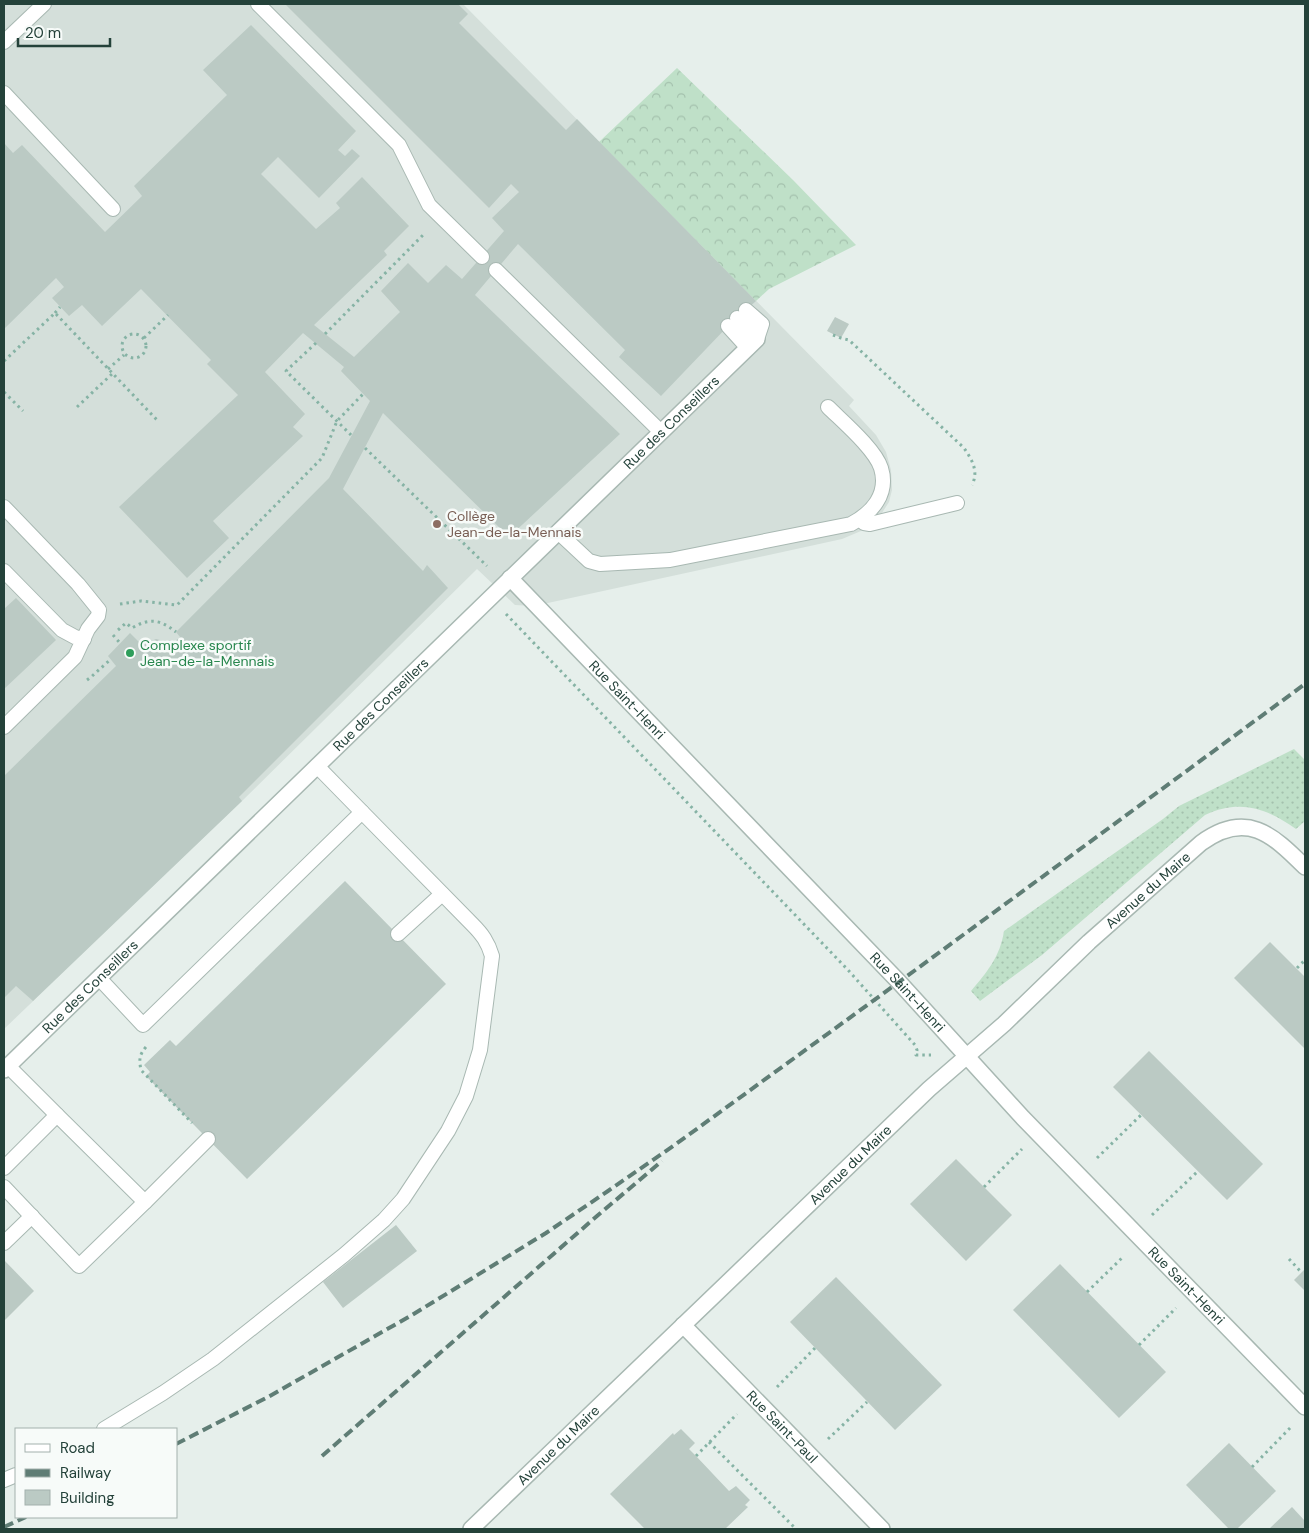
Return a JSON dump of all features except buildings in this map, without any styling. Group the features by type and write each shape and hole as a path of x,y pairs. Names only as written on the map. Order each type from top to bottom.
{"street":[{"name":"Rue des Conseillers","path":"6,1068 753,343"},
{"name":"Rue Saint-Henri","path":"510,578 900,982 1023,1118 1305,1407"},
{"name":"Avenue du Maire","path":"471,1529 929,1089 1004,1024 1089,942 1201,843 1223,830 1242,827 1249,828 1275,839 1305,868"},
{"name":"Rue Saint-Paul","path":"683,1325 882,1529"}],"lane":[{"path":"4,42 44,4"},
{"path":"258,4 398,145 429,205 482,257"},
{"path":"4,93 114,209"},
{"path":"496,270 661,432"},
{"path":"737,318 762,324 753,343 737,318"},
{"path":"558,532 589,561 600,564 670,560 851,524 860,519 876,504 881,494 881,468 868,448 828,407"},
{"path":"860,519 864,523 870,524 957,503"},
{"path":"4,507 78,584 98,610 98,616 88,629 76,657 4,727"},
{"path":"4,571 62,630 74,637 84,639"},
{"path":"106,1428 163,1393 213,1359 344,1255 384,1220 403,1199 448,1131 466,1096 480,1050 492,956 489,945 483,935 317,766"},
{"path":"99,978 143,1025 362,812"},
{"path":"398,934 442,894"},
{"path":"6,1068 57,1114 145,1202"},
{"path":"4,1168 57,1114"},
{"path":"4,1187 79,1266 208,1139"},
{"path":"4,1243 32,1216"}],"path":[{"path":"325,334 441,216"},
{"path":"4,360 60,307"},
{"path":"55,313 157,420"},
{"path":"144,338 168,316"},
{"path":"130,334 136,334 144,338 146,345 144,353 139,357 132,358 124,355 121,347 124,340 130,334"},
{"path":"833,335 849,340 964,448 972,460 975,478 973,484 957,503"},
{"path":"316,343 286,371 351,435"},
{"path":"108,369 124,355"},
{"path":"77,407 113,373"},
{"path":"4,392 23,411"},
{"path":"121,604 141,601 177,605 322,458 337,421 364,394"},
{"path":"365,448 487,566"},
{"path":"126,623 132,628 145,621 157,622 166,624 176,632"},
{"name":"Rue Saint-Henri","path":"515,623 848,970 915,1045 916,1055"},
{"path":"113,636 120,643"},
{"path":"79,678 85,680 91,677 111,659"},
{"path":"1296,968 1305,960"},
{"path":"143,1025 155,1037 140,1053 141,1070 208,1139"},
{"path":"1097,1158 1141,1115"},
{"path":"1152,1214 1198,1172"},
{"path":"1289,1259 1302,1273"},
{"path":"696,1456 709,1442 815,1348"},
{"path":"810,1456 867,1402"},
{"path":"1252,1467 1292,1426"},
{"path":"709,1442 794,1528"}],"shaded area":[{"name":"Collège Jean-de-la-Mennais","path":"4,4 463,4 854,400 849,406 876,435 886,452 891,470 892,490 889,502 880,516 861,531 842,539 534,606 515,605 477,569 242,801 4,1029"}],"green space":[{"path":"677,68 793,180 856,245 769,289 756,301 599,142"},
{"path":"1294,749 1305,760 1305,821 1296,829 1274,816 1252,808 1230,807 1205,815 1042,955 980,1001 971,991 996,956 1004,931 1179,806"}],"railway":[{"path":"178,1443 268,1397 412,1315 546,1233 676,1144 1305,684"},
{"path":"322,1456 662,1161"},
{"path":"4,1527 24,1518"}],"place":[{"name":"Collège Jean-de-la-Mennais","path":"437,524"},
{"name":"Complexe sportif Jean-de-la-Mennais","path":"130,653"}]}
